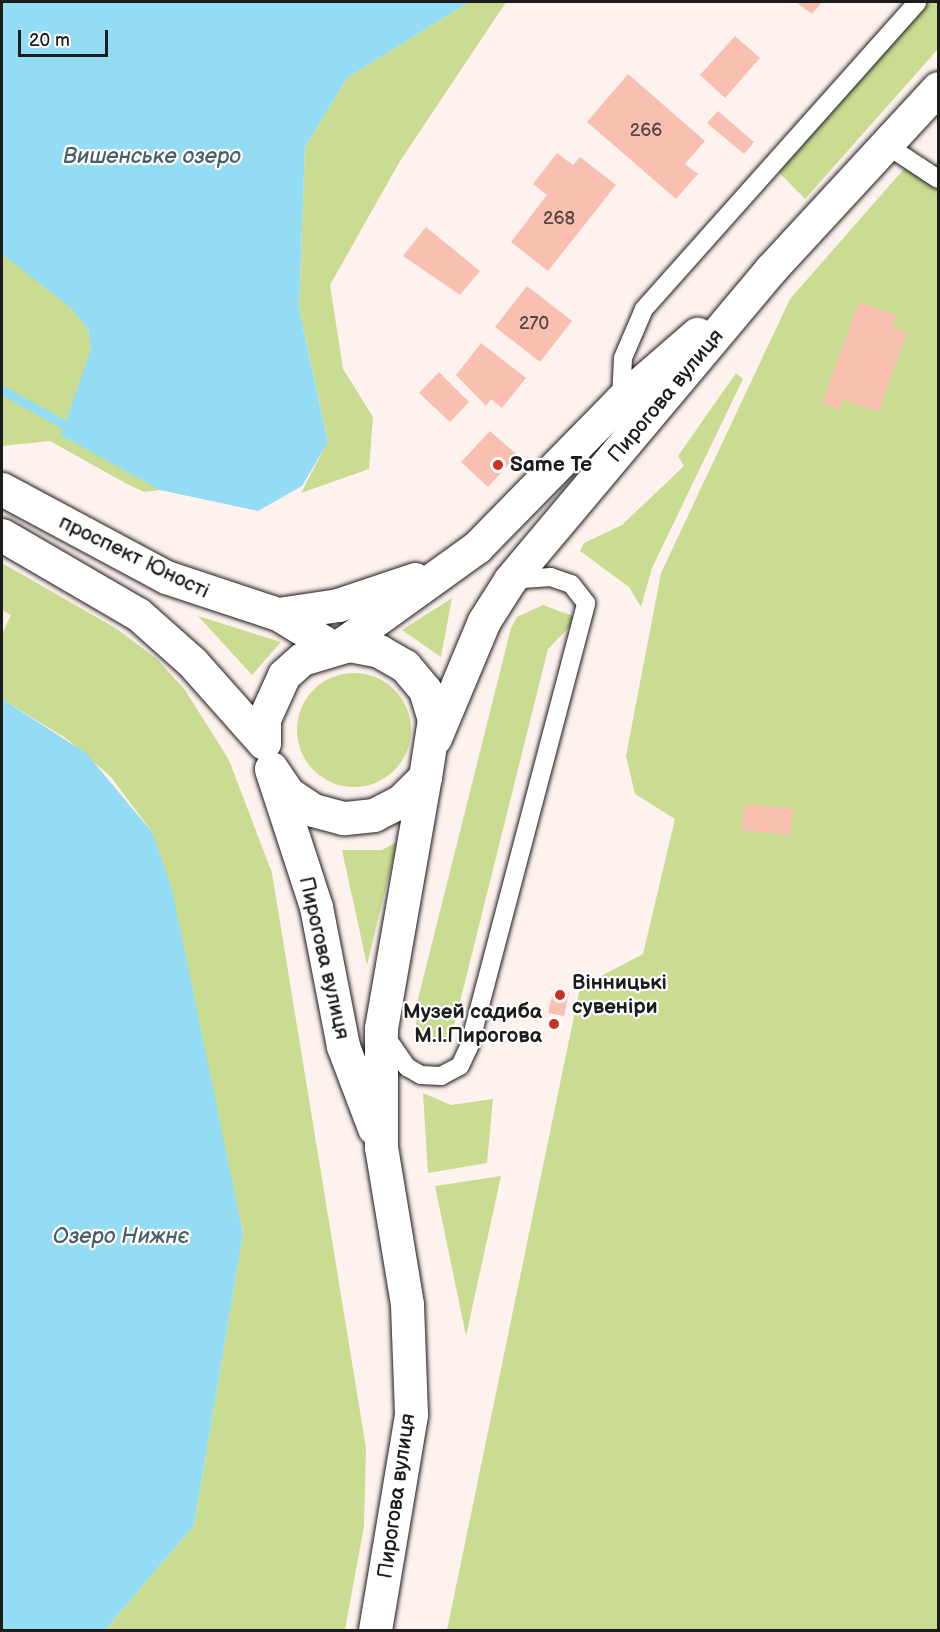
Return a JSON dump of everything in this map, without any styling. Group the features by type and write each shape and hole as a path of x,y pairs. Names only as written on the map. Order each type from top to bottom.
{"main road":[{"name":"Пирогова вулиця","path":"435,738 484,621 510,580 771,269 888,146 939,88"},
{"name":"Пирогова вулиця","path":"336,647 448,568 543,484 621,400 771,269"},
{"name":"проспект Юності","path":"2,489 166,577 278,614 336,647"},
{"name":"проспект Юності","path":"2,535 138,614 192,662 267,755"},
{"path":"278,614 338,605 448,568"},
{"path":"336,647 379,651 405,666 425,690 435,738 425,777 392,806 374,815 343,818 313,810 288,793 267,755 264,719 284,675 302,659 336,647"},
{"name":"Пирогова вулиця","path":"267,755 316,907 343,1046 381,1146"},
{"name":"Пирогова вулиця","path":"375,1630 407,1459 411,1403 407,1304 381,1146 381,1028 425,777"}],"lane":[{"path":"621,400 623,358 644,309 918,2"},
{"path":"888,146 939,179"},
{"path":"381,1028 394,1052 422,1075 441,1076 460,1066 469,1047 586,603 571,584 550,577 510,580"}],"green space":[{"path":"469,2 506,2 400,161 330,285 343,369 373,417 369,469 301,493 328,441 299,309 305,147 347,78"},
{"path":"918,2 938,2 938,49 805,199 771,164"},
{"path":"938,161 938,1630 447,1630 580,987 643,954 675,819 635,794 626,756 661,573 790,299 910,162 928,174"},
{"path":"2,245 70,307 88,329 91,349 148,405 160,490 144,492 50,441 2,446"},
{"path":"736,373 743,379 652,568 641,607 629,587 580,551 584,543 622,525 684,466 678,456"},
{"path":"2,563 117,629 158,660 185,690 229,760 272,873 366,1448 364,1526 345,1630 105,1630 194,1525 243,1233 152,832 111,777 67,739 2,699 2,634 11,615 2,610"},
{"path":"452,598 441,657 402,630"},
{"path":"543,605 578,618 548,649 451,1038 430,1043 416,1024 418,999 511,628 517,617"},
{"path":"198,616 281,642 252,675"},
{"path":"354,673 376,677 395,689 407,708 411,730 407,752 395,771 376,783 354,787 332,783 313,771 301,752 297,730 301,708 313,689 332,677"},
{"path":"397,842 367,965 342,850 382,850"},
{"path":"423,1093 451,1105 493,1099 487,1163 428,1173"},
{"path":"501,1176 466,1336 435,1186"}],"water":[{"name":"Вишенське озеро","path":"2,2 469,2 347,78 305,147 299,309 328,442 302,486 258,511 160,490 61,435 91,349 88,329 70,307 2,254"},
{"name":"Озеро Нижнє","path":"2,699 86,753 152,832 172,889 243,1234 194,1525 105,1630 2,1630"}],"building":[{"path":"796,2 822,2 812,14"},
{"path":"735,36 760,58 725,98 700,75"},
{"path":"628,74 705,141 685,164 698,174 676,199 587,122"},
{"path":"718,111 754,142 744,154 707,123"},
{"path":"557,153 573,165 580,157 616,185 548,271 511,242 547,195 533,184"},
{"path":"426,227 480,271 460,295 403,256"},
{"path":"527,286 572,321 540,362 495,327"},
{"path":"859,302 897,316 892,327 907,333 878,412 843,399 839,410 822,403"},
{"path":"481,343 526,378 502,408 491,399 486,406 456,375"},
{"path":"439,372 469,402 450,422 419,393"},
{"path":"490,431 517,455 488,487 461,462"},
{"path":"745,804 793,808 790,835 742,830"},
{"path":"554,989 569,993 564,1016 548,1013"}],"waterway":[{"path":"2,390 65,425"}],"place":[{"name":"Same Te","path":"498,465"},
{"name":"Вінницькі сувеніри","path":"560,995"},
{"name":"Музей садиба М.І.Пирогова","path":"554,1024"}]}
